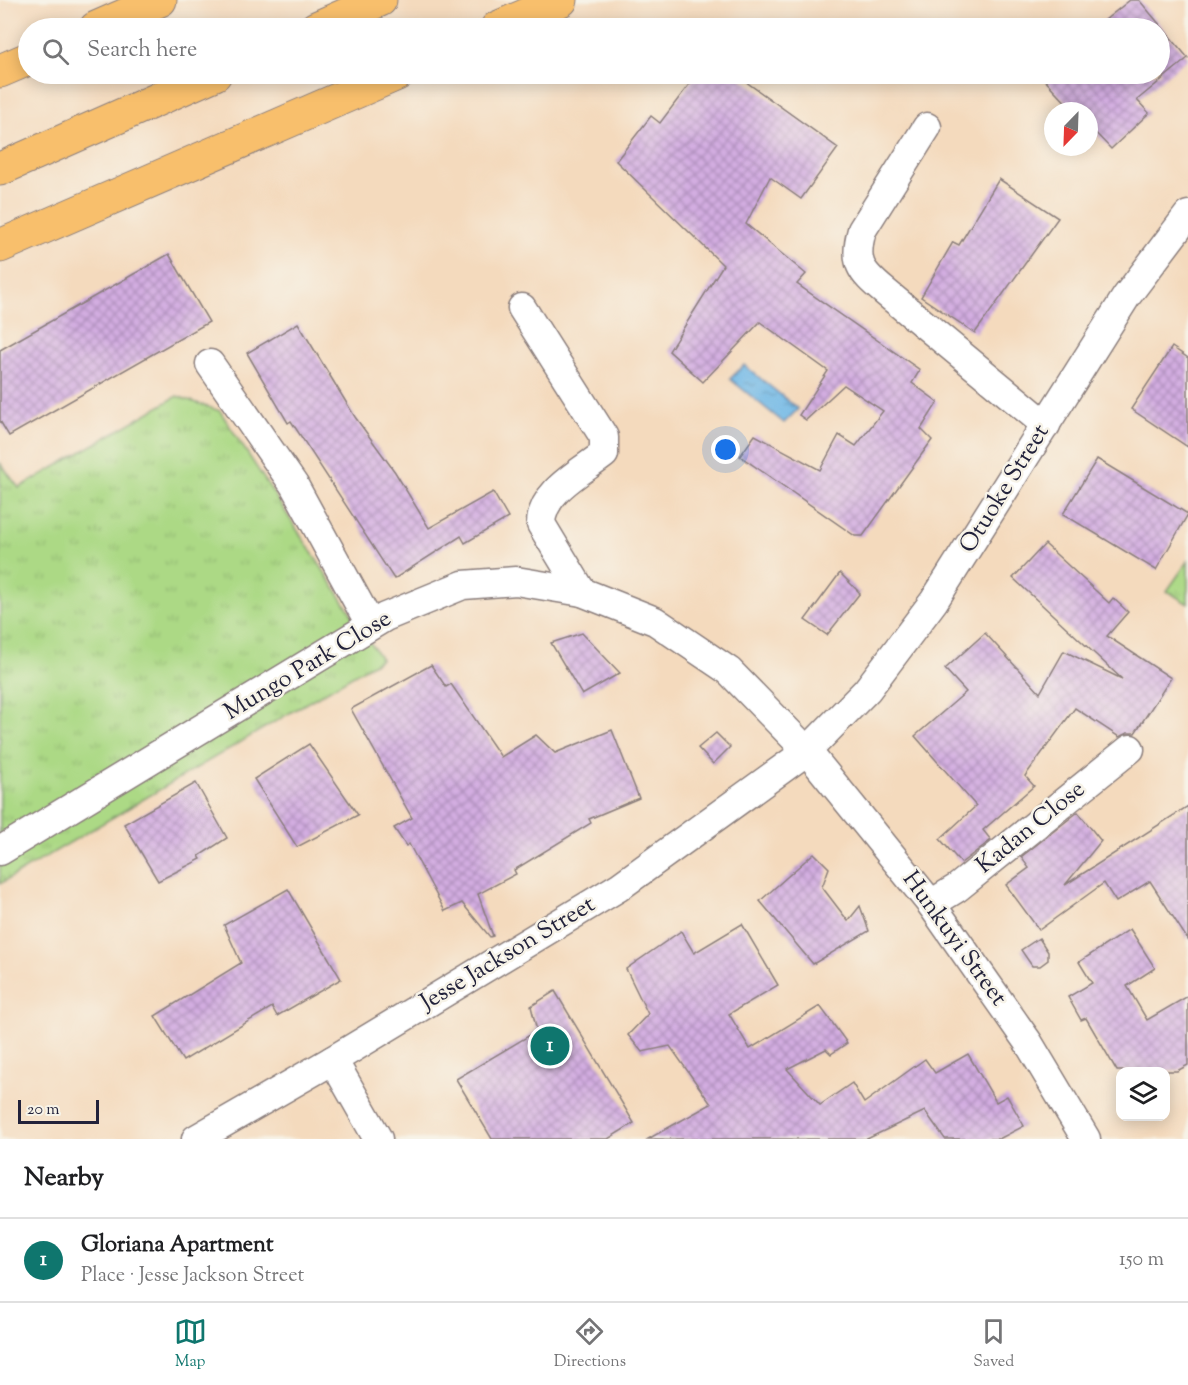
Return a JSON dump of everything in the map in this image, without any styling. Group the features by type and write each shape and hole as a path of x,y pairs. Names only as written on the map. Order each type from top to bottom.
{"highway":[{"path":"119,18 160,0"},
{"path":"339,18 380,0"},
{"path":"520,18 561,0"},
{"path":"0,71 18,63"},
{"path":"0,169 192,84"},
{"path":"0,246 374,84"}],"street":[{"path":"927,127 862,230 856,249 858,262 868,277 884,291 1046,425"},
{"name":"Otuoke Street","path":"807,751 867,690 934,601 1126,297 1188,215"},
{"path":"522,308 603,437 604,454 548,498 542,511 541,524 582,592"},
{"path":"210,364 294,485 370,624"},
{"name":"Mungo Park Close","path":"0,851 175,747 370,624 463,585 516,581 582,592 655,621 729,671 807,751"},
{"name":"Kadan Close","path":"931,904 957,888 1130,748"},
{"name":"Hunkuyi Street","path":"807,751 931,904 1028,1042 1086,1139"},
{"name":"Jesse Jackson Street","path":"196,1139 333,1060 619,887 807,751"},
{"path":"333,1060 378,1139"}],"green space":[{"path":"177,396 220,411 381,659 0,884 0,463 19,488"},
{"path":"1188,561 1188,604 1167,591"}],"water":[{"path":"744,365 798,409 784,423 730,379"}],"building":[{"path":"1130,0 1139,0 1154,18 1108,18"},
{"path":"1170,37 1188,58 1170,73"},
{"path":"689,84 749,84 838,148 801,199 770,177 746,224 806,274 797,284 920,370 912,383 938,402 921,429 932,440 863,536 855,536 740,456 755,435 820,470 839,435 856,446 883,411 844,385 806,420 799,415 828,371 760,322 703,382 669,351 723,265 616,161 651,116 660,123"},
{"path":"1048,84 1156,84 1137,100 1149,113 1111,149 1098,135 1098,102 1065,102"},
{"path":"999,179 1058,218 975,333 921,297 953,242 959,245"},
{"path":"169,254 209,322 9,436 0,421 0,350"},
{"path":"298,323 355,417 395,472 429,528 493,492 508,518 465,543 461,536 394,579 291,421 288,423 247,353"},
{"path":"1172,347 1188,358 1188,447 1131,409"},
{"path":"1097,459 1188,514 1156,570 1063,514"},
{"path":"1045,544 1109,603 1113,598 1128,612 1107,636 1171,678 1135,733 1127,733 1119,737 1075,708 1025,776 1034,786 983,830 991,840 961,863 940,839 976,806 915,736 966,692 945,669 985,633 1040,693 1064,651 1122,679 1013,578"},
{"path":"840,573 860,593 827,635 805,620"},
{"path":"582,633 620,673 582,695 551,643"},
{"path":"431,665 446,687 451,684 501,757 536,735 555,753 612,730 639,798 589,819 591,823 514,870 516,874 478,894 493,936 490,937 462,903 445,911 409,844 406,846 394,828 412,818 351,709"},
{"path":"716,733 730,747 713,764 698,748"},
{"path":"309,744 358,815 297,847 254,779"},
{"path":"196,783 227,838 199,856 201,859 158,881 124,824"},
{"path":"1188,806 1188,940 1150,881 1116,902 1104,883 1039,930 1006,885 1029,868 1021,857 1078,812 1101,841 1065,885"},
{"path":"814,853 829,868 822,887 848,921 860,906 869,931 813,964 760,901"},
{"path":"288,889 341,979 277,1016 272,1007 183,1061 155,1016 241,963 224,925"},
{"path":"742,924 778,985 729,1014 750,1049 820,1006 847,1043 831,1054 826,1049 787,1069 820,1105 852,1083 864,1103 925,1059 935,1073 968,1054 996,1102 1007,1096 1024,1126 999,1139 945,1139 925,1111 867,1139 648,1139 711,1104 670,1046 642,1052 628,1035 648,1014 626,969 681,931 694,953"},
{"path":"1130,929 1155,968 1127,986 1147,1020 1188,996 1188,1065 1177,1071 1170,1071 1170,1067 1116,1067 1116,1069 1086,1018 1081,1020 1068,997 1092,983 1079,962"},
{"path":"1039,938 1048,952 1048,960 1040,966 1032,966 1021,950"},
{"path":"555,991 634,1123 608,1139 492,1139 456,1079 537,1031 531,1006"}],"place":[{"name":"Gloriana Apartment","path":"550,1046"}]}
